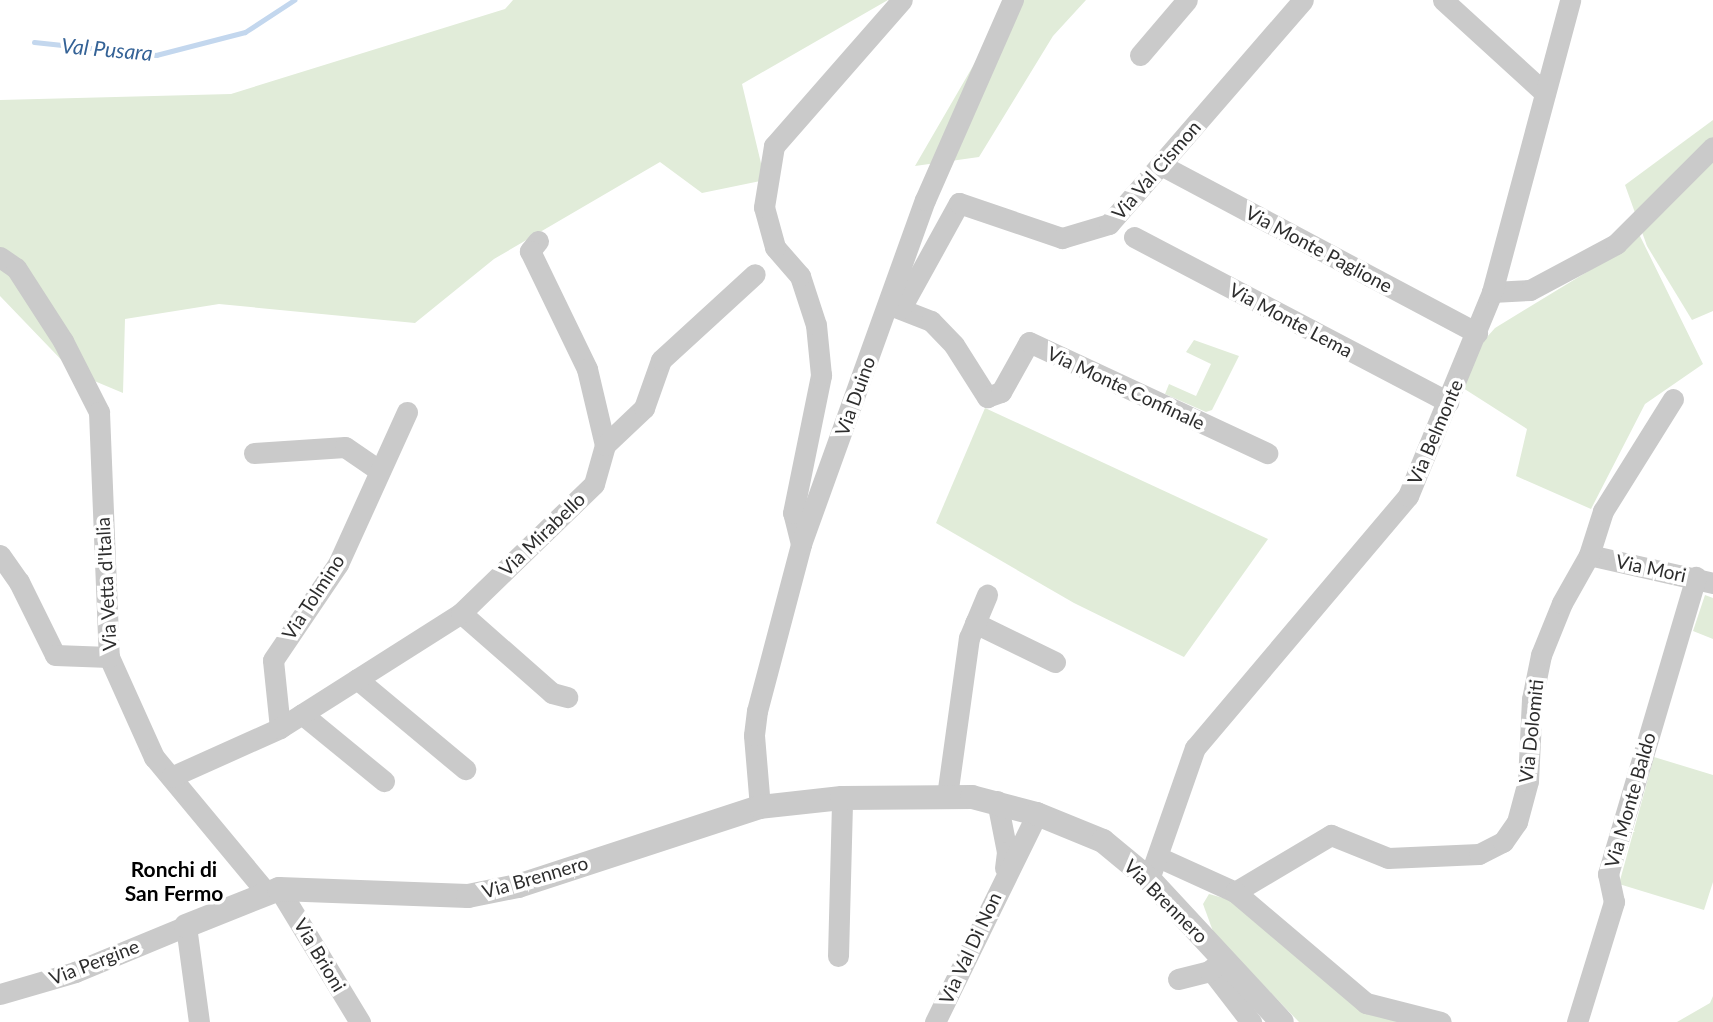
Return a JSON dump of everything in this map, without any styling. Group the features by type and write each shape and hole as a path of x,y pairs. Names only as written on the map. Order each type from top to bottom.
{"street":[{"path":"802,544 793,513 821,376 816,325 800,276 775,247 764,206 774,146 902,0"},
{"name":"Via Duino","path":"760,807 754,735 786,578 802,544 894,306 925,200 1013,0"},
{"path":"1140,55 1187,0"},
{"name":"Via Val Cismon","path":"894,306 959,203 1062,238 1094,232 1109,224 1303,0"},
{"path":"1443,0 1545,93"},
{"name":"Via Belmonte","path":"1154,868 1195,748 1408,496 1492,292 1570,0"},
{"path":"1492,292 1530,290 1616,244 1713,147"},
{"name":"Via Monte Paglione","path":"1161,165 1477,333"},
{"name":"Via Monte Lema","path":"1134,237 1448,402"},
{"name":"Via Mirabello","path":"171,777 280,728 461,613 594,484 605,445 587,369 530,251 538,241"},
{"name":"Via Vetta d'Italia","path":"0,257 16,268 56,331 99,412 108,657 154,757 273,890"},
{"path":"605,445 644,408 661,360 755,274"},
{"name":"Via Monte Confinale","path":"894,306 931,321 954,345 987,397 1001,392 1028,342 1267,453"},
{"name":"Via Dolomiti","path":"1235,892 1331,835 1388,858 1479,854 1503,842 1517,822 1528,781 1532,699 1541,655 1562,603 1589,555 1603,511 1673,399"},
{"name":"Via Tolmino","path":"280,728 273,660 338,565 407,412"},
{"path":"254,453 345,447 380,471"},
{"path":"0,555 19,582 55,655 108,657"},
{"name":"Via Mori","path":"1589,555 1704,580"},
{"name":"Via Monte Baldo","path":"1577,1022 1615,902 1608,874 1704,580"},
{"path":"947,796 969,638 987,595"},
{"path":"461,613 552,693 568,697"},
{"path":"975,623 1055,662"},
{"path":"754,735 750,696 761,653"},
{"path":"357,679 465,769"},
{"path":"302,714 384,781"},
{"name":"Via Brennero","path":"186,926 273,890 468,896 517,886 760,807 842,798 947,796 997,802 1037,814 1103,841 1154,868 1217,965 1282,1022"},
{"path":"838,956 842,798"},
{"name":"Via Val Di Non","path":"997,802 1007,852 1004,874"},
{"name":"Via Val Di Non","path":"935,1022 1004,874 1037,814"},
{"path":"1154,868 1235,892 1366,1003 1441,1022"},
{"name":"Via Brioni","path":"273,890 360,1022"},
{"path":"186,926 199,1022"},
{"name":"Via Pergine","path":"0,994 75,972 186,926"},
{"path":"1217,965 1251,1022"},
{"name":"Via Brennero","path":"1178,979 1217,965"}],"green space":[{"path":"513,0 888,0 742,84 765,180 702,193 660,162 494,259 415,323 219,304 125,319 123,393 73,372 0,296 0,100 231,94 505,9"},
{"path":"1005,0 1086,0 1053,36 979,157 915,166 1009,4"},
{"path":"1713,120 1713,311 1692,320 1647,246 1625,185"},
{"path":"1639,234 1703,364 1645,404 1591,509 1516,476 1527,429 1463,388 1479,346 1495,328 1623,250"},
{"path":"1194,340 1239,356 1212,410 1206,412 1165,394 1169,384 1196,396 1211,364 1186,352"},
{"path":"985,408 1268,539 1184,657 1074,603 936,523"},
{"path":"1705,595 1713,598 1713,639 1693,631"},
{"path":"1654,757 1713,775 1713,882 1704,910 1619,884"},
{"path":"1209,894 1234,901 1399,1022 1299,1022 1214,934 1203,904"},
{"path":"1713,996 1713,1022 1677,1022 1710,1003"}],"waterway":[{"name":"Val Pusara","path":"34,42 156,55 245,32 294,0"}],"district":[{"name":"Ronchi di San Fermo","path":"174,881"}]}
